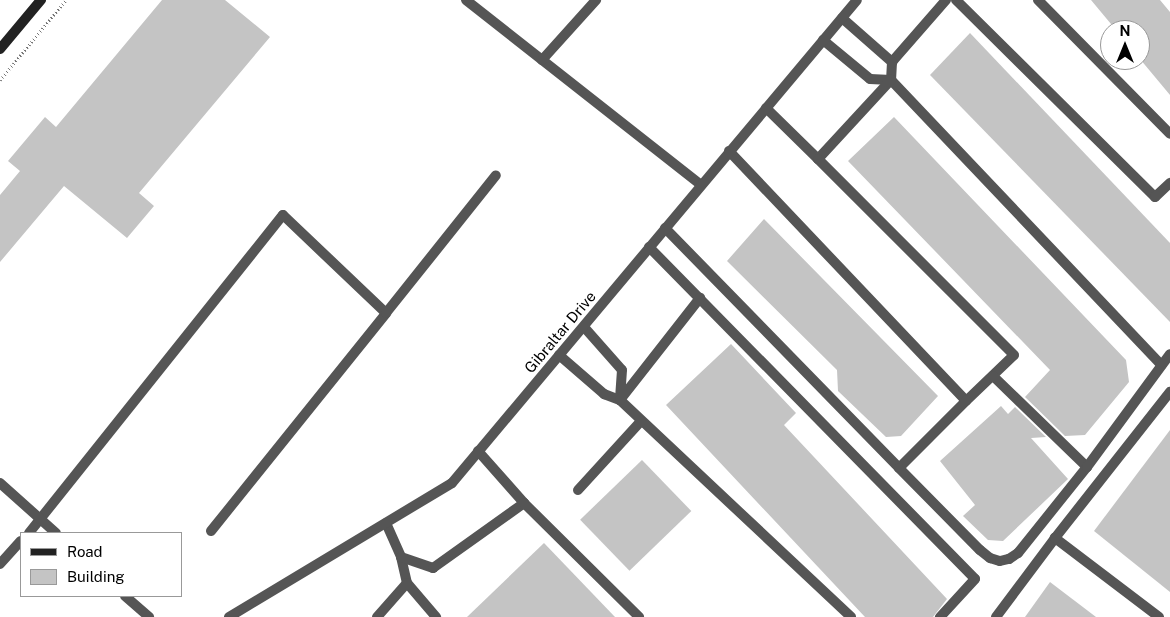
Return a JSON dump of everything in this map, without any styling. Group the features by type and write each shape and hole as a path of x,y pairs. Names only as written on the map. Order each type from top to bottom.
{"main road":[{"path":"0,49 42,0"}],"street":[{"path":"466,0 701,185"},
{"path":"542,60 596,0"},
{"name":"Gibraltar Drive","path":"229,617 452,483 857,0"},
{"path":"818,159 891,80 892,62 946,0"},
{"path":"956,0 1155,197 1170,183"},
{"path":"1038,0 1170,134"},
{"path":"842,18 892,62"},
{"path":"823,40 870,79 891,80 1161,365"},
{"path":"766,108 1014,355 899,468"},
{"path":"729,151 966,401"},
{"path":"211,531 496,175"},
{"path":"30,532 283,215 386,313"},
{"path":"665,228 980,550 990,558 1000,561 1018,553 1087,467 1170,354"},
{"path":"649,248 975,578 940,617"},
{"path":"620,400 700,298"},
{"path":"584,327 622,370 620,400"},
{"path":"559,355 604,394 620,400 641,422 851,617"},
{"path":"993,376 1087,467"},
{"path":"996,617 1055,538 1170,392"},
{"path":"578,490 641,422"},
{"path":"478,451 524,503 639,617"},
{"path":"0,483 55,532"},
{"path":"401,557 433,568 524,503"},
{"path":"386,523 401,557 407,583 436,617"},
{"path":"1055,538 1158,617"},
{"path":"0,564 20,543"},
{"path":"377,617 407,583"},
{"path":"126,597 149,617"}],"path":[{"path":"0,80 66,0"}],"building":[{"path":"162,0 225,0 270,37 139,193 154,206 127,238 64,186 0,262 0,195 20,171 8,161 45,117 56,127"},
{"path":"1091,0 1160,0 1170,12 1170,95 1149,70 1150,20 1108,20"},
{"path":"970,33 1170,243 1170,322 930,75"},
{"path":"894,117 1126,360 1129,382 1085,435 1065,436 1025,397 1050,370 848,161"},
{"path":"764,219 938,396 901,436 886,437 838,391 837,370 727,261"},
{"path":"731,344 796,413 784,425 947,599 933,617 865,617 666,405"},
{"path":"1001,406 1008,414 1015,407 1046,437 1031,438 1068,479 1003,541 988,540 963,516 975,505 940,461"},
{"path":"1170,430 1170,592 1094,531"},
{"path":"642,460 691,511 629,571 580,520"},
{"path":"544,543 615,617 467,617"},
{"path":"1050,582 1096,617 1025,617"}]}
